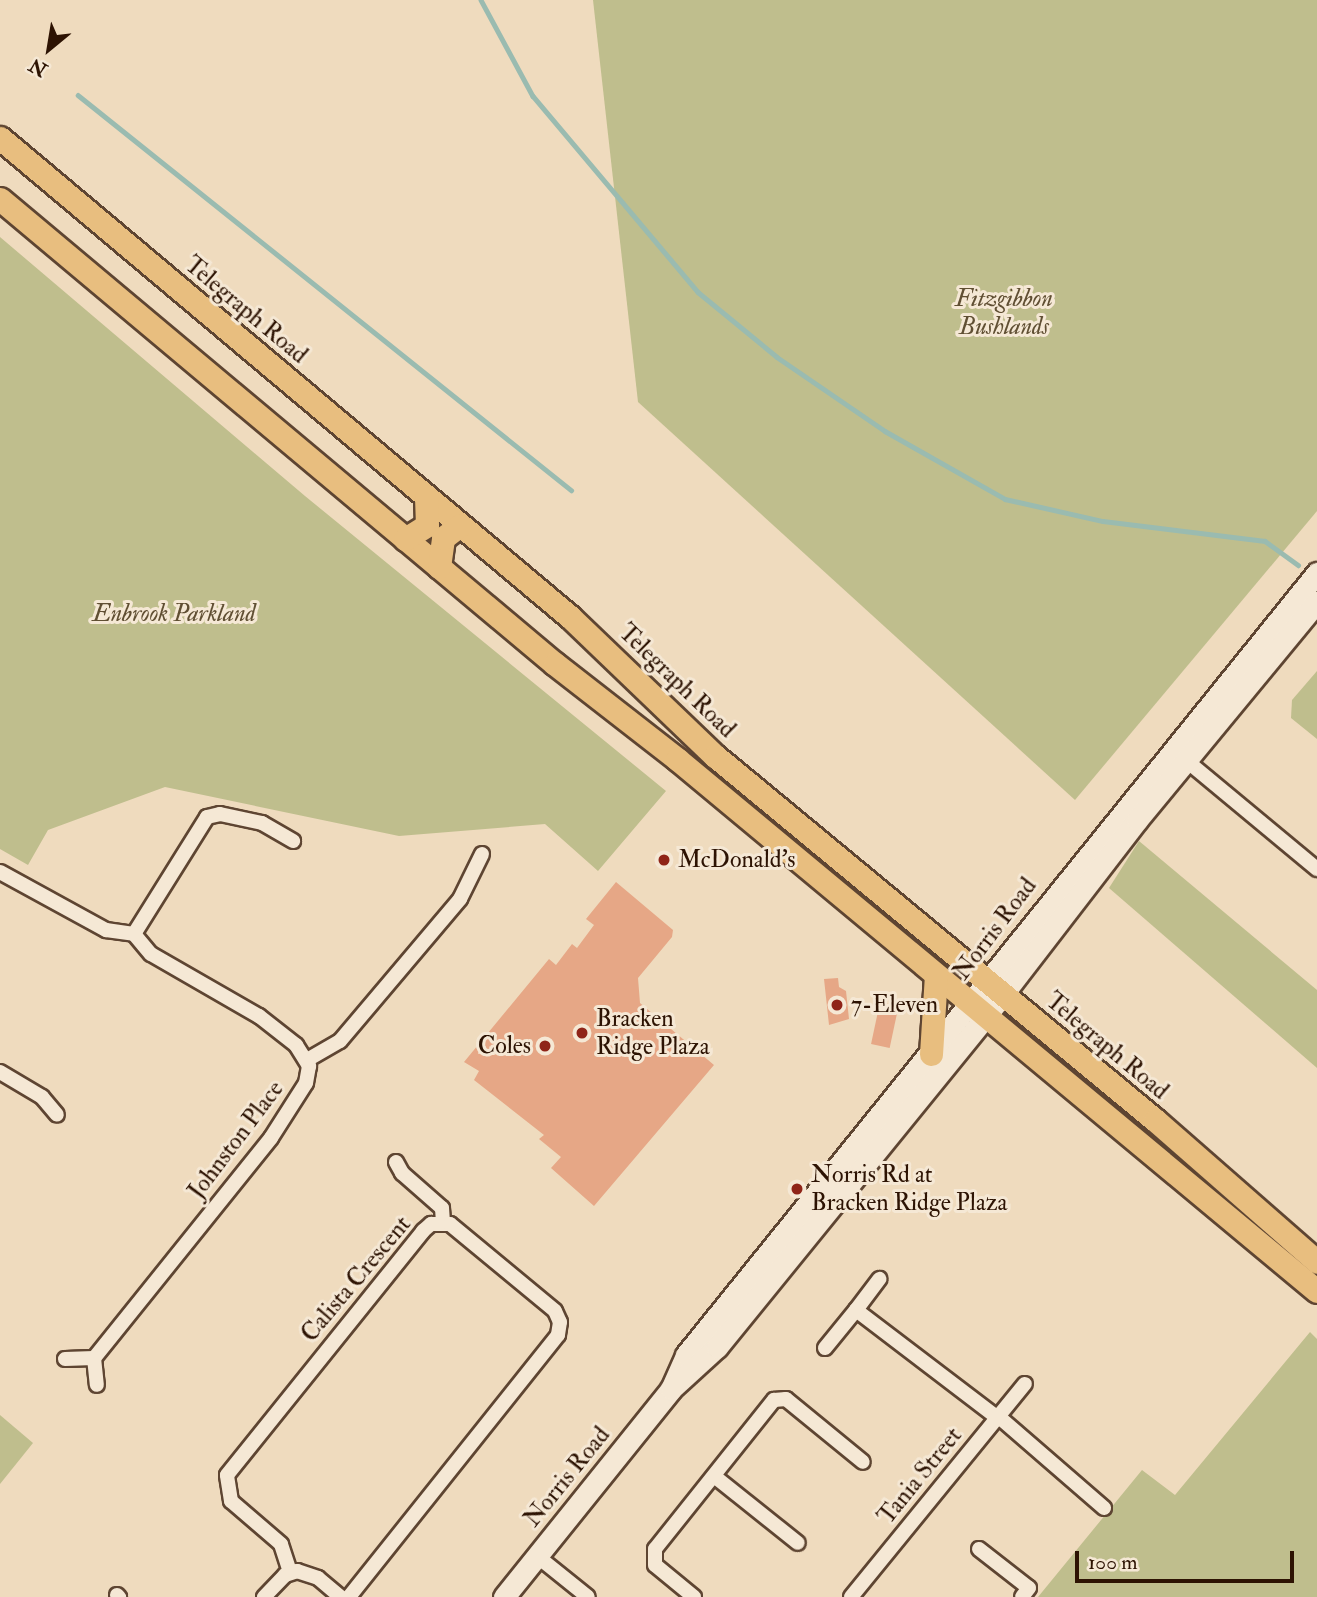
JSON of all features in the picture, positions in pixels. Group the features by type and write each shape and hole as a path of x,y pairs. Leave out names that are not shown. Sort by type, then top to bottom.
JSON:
{"main road":[{"name":"Telegraph Road","path":"0,138 595,639 715,756 995,987 1317,1262"},
{"path":"0,199 405,539 1317,1291"},
{"path":"405,539 427,525 426,497"},
{"path":"439,567 443,538 460,525"},
{"name":"Norris Road","path":"504,1597 671,1389 718,1347 1317,573"},
{"name":"Norris Road","path":"1179,754 1317,602"},
{"path":"931,1054 936,975"},
{"name":"Norris Road","path":"671,1389 686,1355 931,1054 978,1010"}],"street":[{"path":"1179,754 1317,869"},
{"path":"134,934 194,831 207,817 220,814 262,822 293,841"},
{"path":"0,872 106,930 134,934 150,954 259,1016 307,1059 330,1050 348,1031 460,899 482,854"},
{"name":"Johnston Place","path":"94,1358 282,1124 306,1083 307,1059"},
{"path":"0,1072 42,1097 57,1115"},
{"path":"396,1162 401,1173 442,1208 443,1223"},
{"name":"Calista Crescent","path":"290,1572 281,1545 231,1501 228,1475 418,1236 431,1224 443,1223 459,1229 548,1304 558,1316 560,1328 550,1349 349,1597"},
{"path":"825,1348 879,1279"},
{"path":"856,1310 998,1417 1104,1508"},
{"path":"65,1359 94,1358 97,1385"},
{"name":"Tania Street","path":"850,1597 1025,1384"},
{"path":"694,1597 655,1565 652,1556 713,1476 780,1397 863,1462"},
{"path":"713,1476 797,1543"},
{"path":"979,1549 1030,1588 1022,1597"},
{"path":"537,1556 588,1597"},
{"path":"264,1597 290,1572 311,1574 341,1597"}],"green space":[{"name":"Fitzgibbon Bushlands","path":"593,0 1317,0 1317,511 1075,800 638,402"},
{"name":"Enbrook Parkland","path":"0,237 305,496 666,791 598,871 545,824 399,836 165,787 48,830 28,865 0,849"},
{"path":"1317,671 1317,739 1291,718 1292,700"},
{"path":"1139,841 1317,990 1317,1068 1109,888"},
{"path":"1310,1332 1317,1339 1317,1597 1038,1597 1142,1470 1175,1495"},
{"path":"0,1415 33,1443 0,1484"}],"building":[{"name":"Bracken Ridge Plaza","path":"616,882 673,930 672,937 638,978 640,1003 714,1065 594,1206 551,1168 561,1157 539,1139 544,1135 474,1080 479,1071 464,1062 549,959 556,965 572,944 577,948 594,925 586,919"},
{"name":"7-Eleven","path":"838,978 839,987 846,991 849,1019 829,1025 824,979"},
{"path":"880,1002 899,1006 890,1048 871,1044"}],"waterway":[{"path":"481,0 533,96 698,292 777,357 885,431 1005,499 1103,521 1265,541 1298,565"},
{"path":"78,95 571,490"}],"place":[{"name":"McDonald's","path":"664,860"},
{"name":"7-Eleven","path":"837,1005"},
{"name":"Bracken Ridge Plaza","path":"582,1033"},
{"name":"Coles","path":"545,1046"},
{"name":"Norris Rd at Bracken Ridge Plaza","path":"797,1189"}]}
